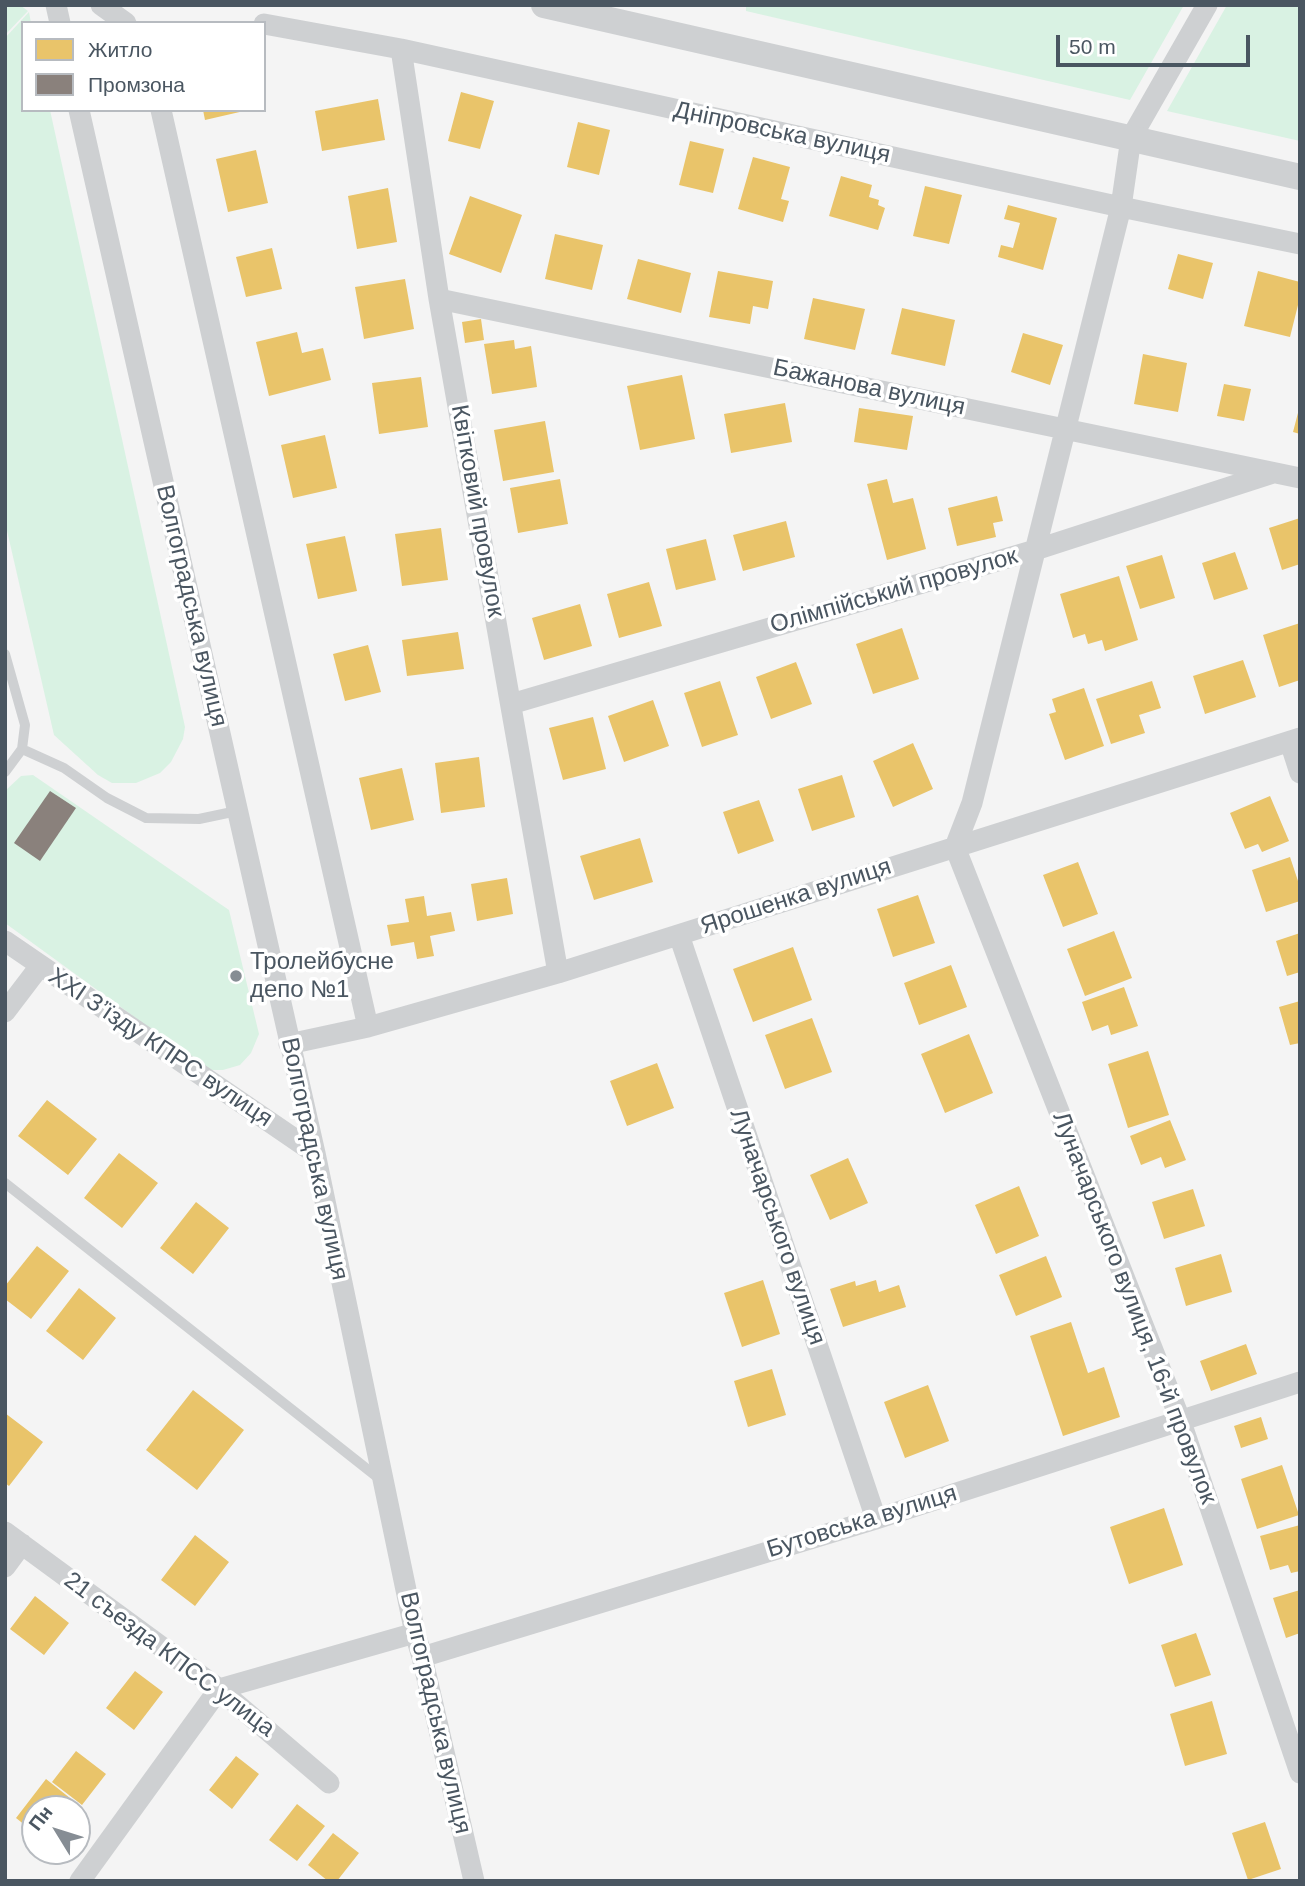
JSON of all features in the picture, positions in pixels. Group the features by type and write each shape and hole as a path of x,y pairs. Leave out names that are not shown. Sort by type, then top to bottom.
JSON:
{"street":[{"path":"101,5 123,21"},
{"path":"955,847 972,803 1121,207 1131,138 1207,5"},
{"path":"550,6 1300,177"},
{"name":"Дніпровська вулиця","path":"266,24 401,49 1300,244"},
{"name":"Квітковий провулок","path":"401,49 439,299 558,973"},
{"name":"Волгоградська вулиця","path":"79,112 315,1153 415,1633 474,1881"},
{"path":"161,112 368,1027"},
{"name":"Бажанова вулиця","path":"439,299 1300,478"},
{"name":"Олімпійський провулок","path":"511,704 1035,550 1275,472"},
{"path":"1295,740 1300,773"},
{"name":"Ярошенка вулиця","path":"289,1044 368,1027 558,973 1295,740"},
{"name":"Луначарського вулиця, 16-й провулок","path":"955,847 1180,1419 1300,1773"},
{"name":"Луначарського вулиця","path":"679,934 876,1519"},
{"name":"XXI З’їзду КПРС вулиця","path":"5,941 315,1153"},
{"path":"5,1012 40,966"},
{"name":"Бутовська вулиця","path":"422,1657 876,1519 1300,1382"},
{"path":"5,1567 14,1538"},
{"name":"21 съезда КПСС улица","path":"14,1538 219,1689 329,1783"},
{"path":"80,1881 219,1689 415,1633"}],"lane":[{"path":"5,654 25,724 22,749 5,772"},
{"path":"22,749 64,768 107,798 146,818 198,819 237,811"},
{"path":"5,1183 383,1481"}],"green space":[{"path":"5,5 20,5 28,11 5,35"},
{"path":"746,5 1184,5 1130,100 746,11"},
{"path":"1227,5 1300,5 1300,141 1167,111"},
{"path":"29,12 31,21 21,21 21,112 50,112 185,727 183,739 171,762 160,773 136,783 112,783 98,775 54,735 5,522 5,38"},
{"path":"33,775 229,910 259,1034 251,1053 240,1065 211,1070 199,1064 5,923 5,791 21,776"}],"building: Житло":[{"path":"461,92 494,101 480,149 448,141"},
{"path":"378,99 385,140 322,151 315,111"},
{"path":"203,112 240,112 205,120"},
{"path":"578,122 610,130 599,175 567,167"},
{"path":"690,141 724,149 713,193 679,185"},
{"path":"256,150 268,203 228,212 216,159"},
{"path":"753,157 790,167 781,199 789,201 783,222 738,209"},
{"path":"841,176 872,185 869,197 879,200 878,205 885,208 878,230 829,216"},
{"path":"925,186 962,195 949,244 913,236"},
{"path":"388,188 397,242 357,249 348,196"},
{"path":"470,196 522,215 501,273 449,254"},
{"path":"1008,205 1057,218 1043,270 998,257 1001,245 1013,248 1020,223 1004,219"},
{"path":"555,234 603,245 592,290 545,279"},
{"path":"272,248 282,289 246,297 236,257"},
{"path":"1178,254 1213,263 1203,299 1168,289"},
{"path":"638,259 691,273 681,313 627,299"},
{"path":"718,271 773,281 768,309 753,306 750,324 709,317"},
{"path":"1258,271 1300,282 1300,297 1290,337 1244,326"},
{"path":"405,279 414,329 364,339 355,287"},
{"path":"813,298 865,309 855,350 804,339"},
{"path":"902,308 955,320 945,366 891,354"},
{"path":"481,319 484,340 465,343 462,322"},
{"path":"297,332 302,353 323,348 331,380 269,396 256,342"},
{"path":"1023,333 1063,345 1050,385 1011,372"},
{"path":"514,340 515,349 531,346 537,387 492,394 484,344"},
{"path":"1143,354 1187,363 1178,412 1134,404"},
{"path":"682,375 695,439 640,450 627,386"},
{"path":"421,377 428,427 379,434 372,383"},
{"path":"1224,384 1251,389 1244,421 1217,416"},
{"path":"785,403 792,442 731,453 724,414"},
{"path":"859,408 913,416 907,450 854,442"},
{"path":"1300,409 1300,434 1293,432"},
{"path":"545,421 554,472 503,481 494,430"},
{"path":"325,435 337,488 293,498 281,445"},
{"path":"560,479 568,524 518,533 510,488"},
{"path":"887,479 893,503 913,498 926,549 887,560 867,484"},
{"path":"997,496 1003,521 993,523 996,537 957,546 948,508"},
{"path":"1300,518 1300,564 1282,570 1269,528"},
{"path":"786,521 795,557 743,571 733,535"},
{"path":"441,528 448,580 402,586 395,534"},
{"path":"345,536 357,591 318,599 306,544"},
{"path":"706,539 716,580 676,590 666,549"},
{"path":"1235,552 1248,589 1214,600 1202,563"},
{"path":"1162,555 1175,598 1140,609 1126,566"},
{"path":"1119,576 1138,640 1105,651 1102,640 1088,644 1085,634 1073,638 1060,594"},
{"path":"649,582 662,626 619,638 607,594"},
{"path":"580,604 592,646 544,660 532,618"},
{"path":"1300,623 1300,680 1279,687 1263,635"},
{"path":"902,628 919,679 873,694 856,644"},
{"path":"458,632 464,669 407,676 402,640"},
{"path":"368,645 381,692 345,701 333,654"},
{"path":"1243,660 1256,697 1205,714 1193,676"},
{"path":"796,662 812,704 771,719 756,677"},
{"path":"720,681 738,735 702,747 684,693"},
{"path":"1152,681 1161,708 1139,715 1145,733 1111,744 1096,699"},
{"path":"1084,688 1104,746 1065,760 1049,714 1056,712 1052,699"},
{"path":"653,700 669,746 624,762 608,716"},
{"path":"593,717 606,769 563,780 549,728"},
{"path":"913,743 933,789 893,807 873,761"},
{"path":"479,757 485,807 441,813 435,763"},
{"path":"402,768 414,820 371,830 359,778"},
{"path":"842,775 855,817 812,831 798,789"},
{"path":"1270,796 1289,841 1262,852 1258,844 1245,849 1230,813"},
{"path":"759,800 774,841 738,854 723,812"},
{"path":"640,838 653,882 594,900 580,856"},
{"path":"1290,857 1300,887 1300,901 1266,912 1252,870"},
{"path":"1078,862 1098,914 1063,927 1043,875"},
{"path":"507,878 513,914 477,921 471,884"},
{"path":"918,895 935,943 893,957 877,909"},
{"path":"424,896 427,916 451,912 455,931 430,936 434,956 417,959 414,942 391,946 387,925 409,922 405,899"},
{"path":"1114,931 1132,978 1085,996 1067,949"},
{"path":"1300,933 1300,972 1287,976 1276,941"},
{"path":"793,947 812,1000 753,1022 733,969"},
{"path":"951,965 967,1007 919,1025 904,983"},
{"path":"1124,987 1138,1026 1111,1035 1108,1025 1092,1031 1082,1002"},
{"path":"1300,1001 1300,1043 1290,1045 1279,1007"},
{"path":"812,1018 832,1072 785,1089 765,1035"},
{"path":"969,1034 993,1093 945,1113 921,1054"},
{"path":"1148,1051 1169,1115 1128,1128 1108,1064"},
{"path":"657,1063 674,1108 627,1126 610,1081"},
{"path":"47,1100 97,1139 68,1175 18,1136"},
{"path":"1170,1120 1186,1160 1165,1168 1161,1157 1141,1165 1130,1136"},
{"path":"119,1153 158,1183 122,1228 84,1198"},
{"path":"848,1158 868,1203 830,1220 810,1175"},
{"path":"1019,1186 1039,1236 996,1254 975,1205"},
{"path":"1193,1189 1205,1226 1164,1239 1152,1202"},
{"path":"196,1202 229,1228 193,1274 160,1248"},
{"path":"37,1246 69,1271 31,1319 5,1299 5,1286"},
{"path":"1221,1254 1232,1292 1186,1306 1175,1268"},
{"path":"1046,1256 1062,1297 1016,1316 999,1275"},
{"path":"763,1280 780,1334 742,1347 724,1293"},
{"path":"876,1280 879,1292 899,1285 906,1307 843,1327 830,1289 855,1281 856,1286"},
{"path":"79,1288 116,1318 83,1360 46,1331"},
{"path":"1071,1322 1088,1373 1104,1367 1120,1417 1063,1436 1030,1336"},
{"path":"1246,1344 1257,1374 1211,1391 1200,1361"},
{"path":"772,1369 786,1415 748,1427 734,1381"},
{"path":"928,1385 949,1441 905,1458 884,1402"},
{"path":"193,1390 244,1430 197,1490 146,1450"},
{"path":"5,1413 43,1442 9,1486 5,1483"},
{"path":"1261,1417 1268,1439 1241,1448 1234,1426"},
{"path":"1282,1465 1299,1515 1257,1529 1241,1479"},
{"path":"1164,1508 1183,1565 1129,1584 1110,1527"},
{"path":"1300,1525 1300,1571 1291,1573 1288,1565 1270,1570 1260,1536"},
{"path":"195,1535 229,1562 195,1606 161,1580"},
{"path":"1300,1590 1300,1633 1286,1638 1273,1598"},
{"path":"35,1596 69,1623 44,1655 10,1629"},
{"path":"1196,1633 1211,1675 1175,1687 1161,1645"},
{"path":"135,1671 163,1692 134,1730 106,1708"},
{"path":"1212,1701 1227,1754 1185,1766 1170,1714"},
{"path":"76,1751 106,1774 90,1795 69,1795 52,1782"},
{"path":"236,1756 259,1774 232,1809 209,1790"},
{"path":"46,1779 66,1795 34,1795"},
{"path":"297,1804 325,1826 297,1861 269,1840"},
{"path":"1265,1822 1281,1869 1248,1880 1232,1833"},
{"path":"333,1833 359,1853 337,1881 328,1881 308,1865"}],"building: Промзона":[{"path":"50,791 76,808 40,861 14,843"}],"place":[{"name":"Тролейбусне депо №1","path":"236,976"}]}
